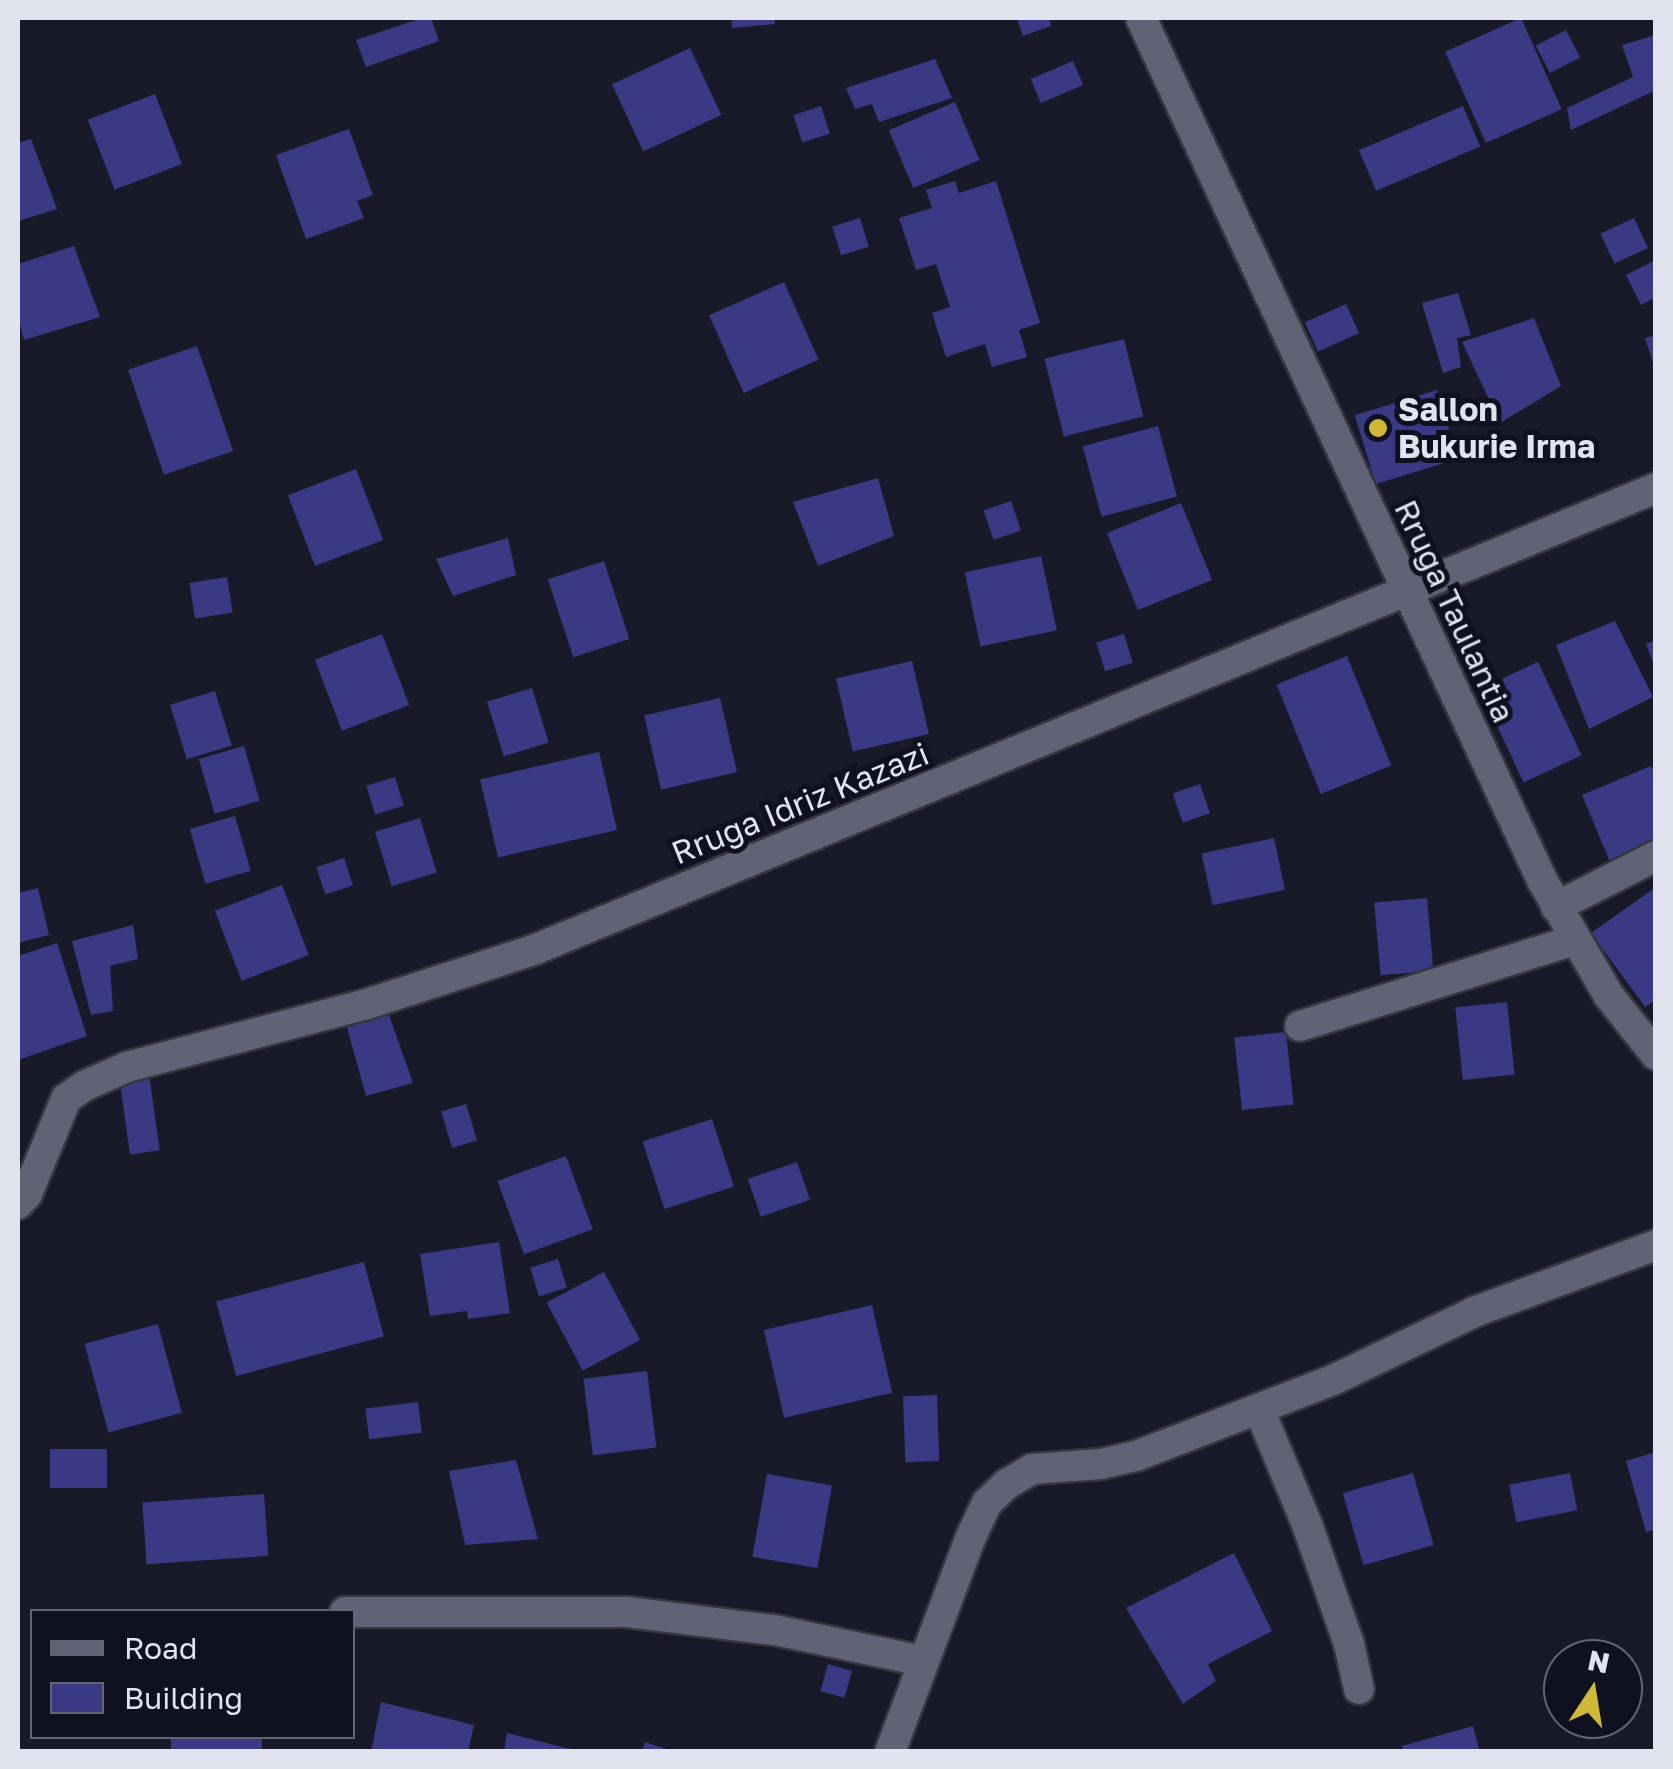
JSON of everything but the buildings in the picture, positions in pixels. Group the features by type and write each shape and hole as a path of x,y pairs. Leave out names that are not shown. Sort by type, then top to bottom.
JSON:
{"street":[{"name":"Rruga Taulantia","path":"1146,20 1556,906 1609,996 1656,1055"},
{"name":"Rruga Idriz Kazazi","path":"18,1204 27,1194 66,1100 84,1086 128,1068 364,1005 536,949 1656,488"},
{"path":"1556,906 1656,856"},
{"path":"1300,1026 1574,940"},
{"path":"890,1752 922,1660 987,1503 1007,1484 1032,1469 1101,1464 1136,1456 1333,1380 1474,1312 1656,1245"},
{"path":"1259,1409 1314,1544 1349,1644 1358,1689"},
{"path":"355,1612 627,1612 774,1630 922,1660"}],"place":[{"name":"Sallon Bukurie Irma","path":"1378,428"}]}
